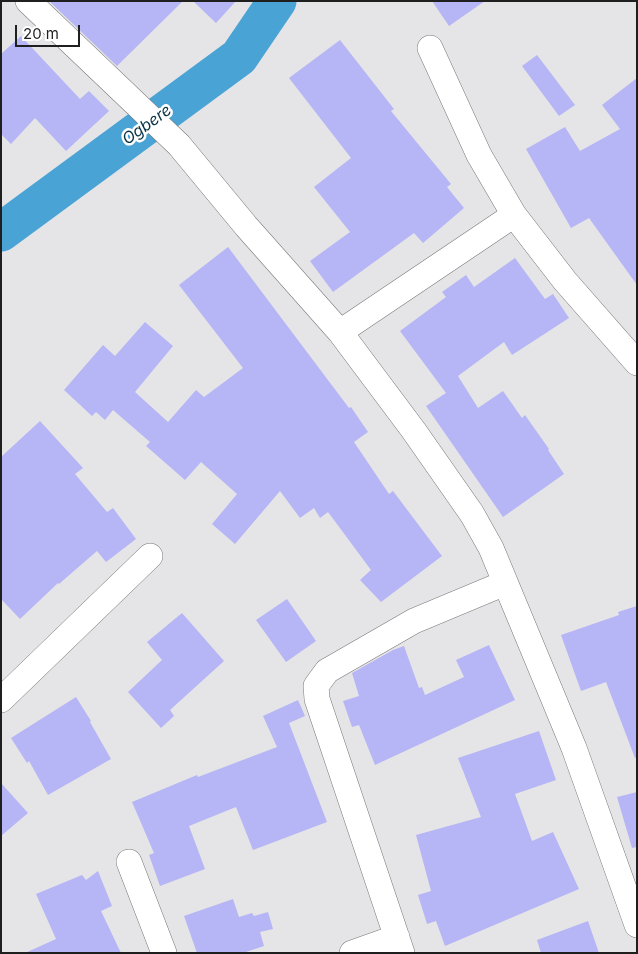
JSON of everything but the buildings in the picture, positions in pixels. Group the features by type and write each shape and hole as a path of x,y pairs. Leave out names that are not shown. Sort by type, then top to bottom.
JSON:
{"street":[{"path":"28,1 180,145 246,226 340,332 414,431 472,514 491,548 574,748 637,926"},
{"path":"430,48 479,155 514,215 565,281 632,348"},
{"path":"340,332 514,215"},
{"path":"1,700 150,556"},
{"path":"352,953 400,945 317,698 316,686 327,670 414,621 505,582"},
{"path":"129,862 164,953"}],"waterway":[{"name":"Ogbere","path":"1,232 239,57 277,1"}]}
